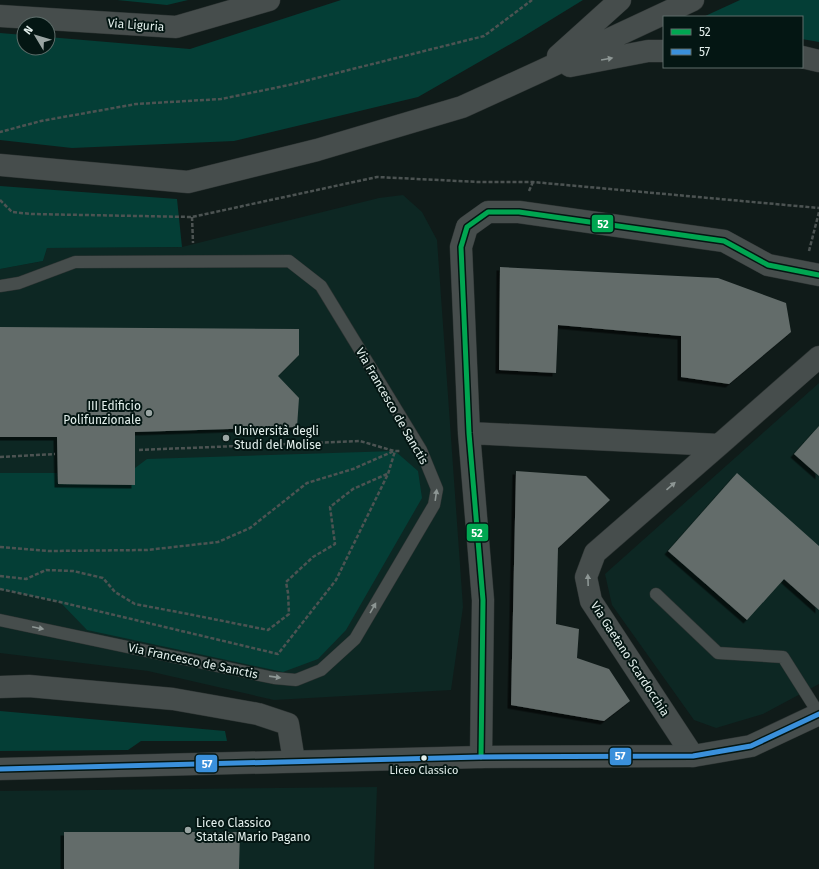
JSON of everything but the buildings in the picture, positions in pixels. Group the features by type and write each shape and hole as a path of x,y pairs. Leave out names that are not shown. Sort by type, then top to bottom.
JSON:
{"street":[{"name":"Via Liguria","path":"0,16 176,27 269,0"},
{"path":"541,71 620,0"},
{"path":"0,165 188,182 317,150 462,106 693,0"},
{"path":"541,71 648,51 663,51"},
{"path":"803,58 819,61"},
{"path":"480,757 484,600 469,432 461,247 467,227 488,212 519,212 724,241 768,265 811,274"},
{"name":"Via Gaetano Scardocchia","path":"693,756 591,601 586,578 595,553 819,357"},
{"path":"469,432 719,445"},
{"path":"0,687 29,686 173,699 258,714 288,724 294,761"},
{"path":"0,769 480,757 693,756 751,746 819,714"}],"lane":[{"name":"Via Francesco de Sanctis","path":"0,286 19,283 75,262 289,261 321,286 421,450 437,489 434,505 355,639 321,670 296,680 274,678 0,620"},
{"path":"656,594 718,653 783,657 819,714"}],"path":[{"path":"0,131 41,121 136,104 221,99 296,83 484,36 532,0"},
{"path":"0,200 12,212 31,214 192,217 376,177 480,182 533,182 819,208"},
{"path":"811,274 819,212"},
{"path":"192,217 193,261"},
{"path":"139,450 360,441 395,451 421,450"},
{"path":"0,589 278,654 336,580 388,474 395,451"},
{"path":"0,547 49,551 146,550 218,542 250,528 307,483 353,469 395,451"},
{"path":"0,456 55,454"},
{"path":"0,576 26,579 46,570 73,571 103,578 115,592 135,604 268,630 289,614 286,582 313,557 334,544 330,506 353,489 388,474"}],"shaded area":[{"name":"Università degli Studi del Molise","path":"403,195 422,212 437,240 463,607 451,690 274,700 148,671 0,653 0,269 43,261 47,248 182,247 379,198"},
{"path":"819,383 819,684 763,714 716,728 694,720 612,605 605,574"},
{"name":"Liceo Classico Statale Mario Pagano","path":"377,787 374,869 0,869 0,791"}],"green space":[{"path":"117,0 188,0 167,5"},
{"path":"341,0 583,0 521,38 418,97 234,141 72,148 0,140 0,33 16,34 16,56 56,56 56,38 190,49"},
{"path":"740,0 819,0 819,42 803,39 803,16 705,16"},
{"path":"0,186 177,199 182,247 47,248 43,261 0,269"},
{"path":"395,451 418,471 422,498 346,630 318,659 283,672 87,630 60,602 0,589 0,473 57,473 58,484 135,485 135,468 147,459"},
{"path":"0,711 225,731 227,741 141,741 128,750 0,751"}],"transit line":[{"name":"52","path":"481,757 483,600 469,433 461,247 467,227 488,212 519,212 724,241 768,265 819,275"},
{"name":"57","path":"0,769 481,757 693,756 751,746 819,714"}],"place":[{"name":"III Edificio Polifunzionale","path":"149,413"},
{"name":"Università degli Studi del Molise","path":"226,438"},
{"name":"Liceo Classico","path":"424,758"},
{"name":"Liceo Classico Statale Mario Pagano","path":"188,830"}]}
